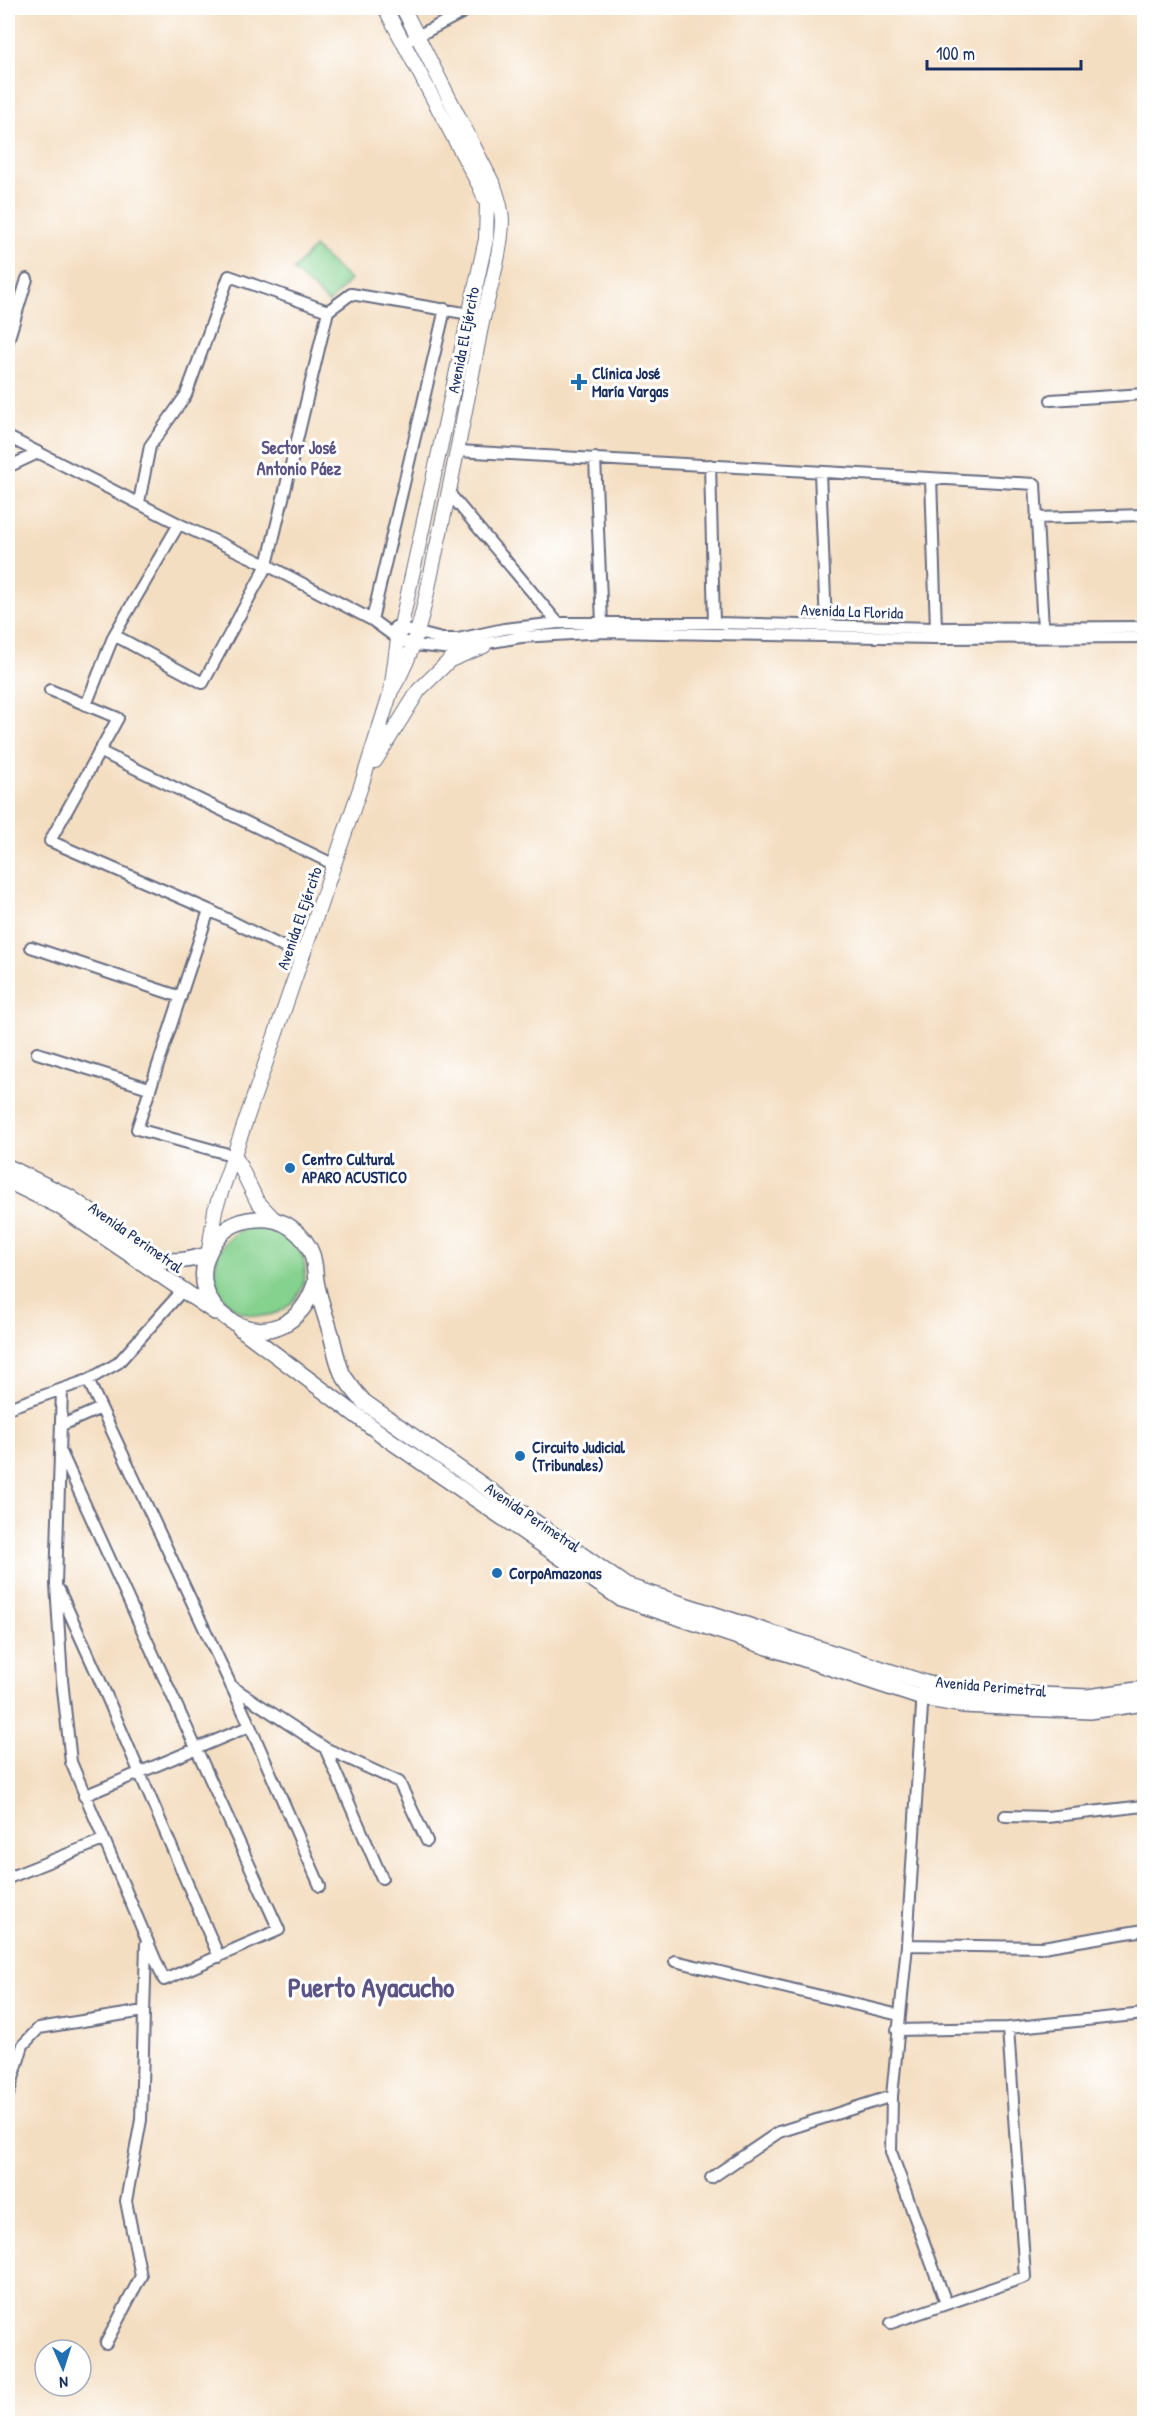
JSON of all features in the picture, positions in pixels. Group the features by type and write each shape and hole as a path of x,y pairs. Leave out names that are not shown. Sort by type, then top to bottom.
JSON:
{"main road":[{"name":"Avenida Perimetral","path":"8,1167 69,1197 157,1259 185,1262 208,1253"},
{"name":"Avenida Perimetral","path":"8,1181 59,1206 232,1323 388,1439 620,1598 923,1691 1088,1697 1144,1689"},
{"path":"255,1218 275,1220 293,1229 306,1243 314,1261 315,1281 310,1298 300,1313 285,1324 268,1329 249,1329 232,1323 217,1310 207,1293 203,1274 208,1253 220,1234 236,1223 255,1218"},
{"name":"Avenida Perimetral","path":"315,1281 342,1372 364,1402 626,1586 963,1705 1090,1711 1144,1703"}],"street":[{"name":"Avenida El Ejército","path":"208,1253 215,1210 335,865 391,691 399,634 486,239 487,204 480,187 386,8"},
{"name":"Avenida El Ejército","path":"391,691 406,666 416,640 458,451 502,221 500,202 494,186 403,8"},
{"path":"404,44 471,8"},
{"path":"139,502 150,446 186,395 229,276 328,311"},
{"path":"8,341 27,279"},
{"path":"114,635 203,683 267,565 328,311 351,294 470,314"},
{"path":"372,620 445,309"},
{"path":"1051,400 1144,394"},
{"path":"8,437 179,524 267,565 399,634 453,649 484,646 520,638 605,632 935,638 1144,637"},
{"path":"458,451 1035,484 1043,628"},
{"path":"8,467 38,453"},
{"path":"596,458 602,622"},
{"path":"710,465 714,623"},
{"path":"820,472 826,625"},
{"path":"931,478 936,628"},
{"path":"449,493 558,623"},
{"path":"1036,518 1144,515"},
{"path":"86,705 114,635 179,524"},
{"name":"Avenida La Florida","path":"416,640 458,639 504,629 558,623 602,622 936,628 1144,627"},
{"path":"362,783 419,690 450,660 484,646"},
{"path":"50,690 118,718 50,841 209,910 303,957"},
{"path":"99,751 335,865"},
{"path":"209,910 137,1129 235,1156 257,1201 275,1220"},
{"path":"31,947 181,997"},
{"path":"37,1053 149,1088"},
{"path":"8,1408 88,1380 118,1363 182,1291"},
{"path":"88,1380 250,1726 320,1886"},
{"path":"62,1389 62,1454 56,1584 70,1762 164,1980 279,1930 62,1454"},
{"path":"62,1425 101,1408"},
{"path":"56,1584 219,1957"},
{"path":"231,1686 325,1748 399,1782 427,1841"},
{"path":"923,1691 907,1945 892,2096 891,2152 946,2304"},
{"path":"84,1796 250,1726"},
{"path":"325,1748 382,1878"},
{"path":"1005,1816 1047,1817 1144,1806"},
{"path":"8,1878 103,1840"},
{"path":"907,1945 1042,1947 1144,1930"},
{"path":"106,2343 141,2277 126,2201 141,2120 146,1942"},
{"path":"675,1960 899,2015"},
{"path":"8,2095 23,2045 39,2028 144,2012"},
{"path":"897,2030 1008,2028 1144,2014"},
{"path":"891,2323 1025,2277 1008,2028"},
{"path":"711,2178 779,2132 892,2096"}],"green space":[{"path":"314,247 350,280 329,303 293,270"},
{"path":"260,1226 277,1229 292,1239 302,1254 305,1271 302,1288 292,1303 277,1313 260,1316 243,1313 228,1303 218,1288 215,1271 218,1254 228,1239 243,1229"}],"place":[{"name":"Clínica José María Vargas","path":"579,382"},
{"name":"Centro Cultural APARO ACUSTICO","path":"290,1168"},
{"name":"Circuito Judicial (Tribunales)","path":"520,1456"},
{"name":"CorpoAmazonas","path":"497,1573"}],"district":[{"name":"Sector José Antonio Páez","path":"299,458"},
{"name":"Puerto Ayacucho","path":"371,1987"}]}
